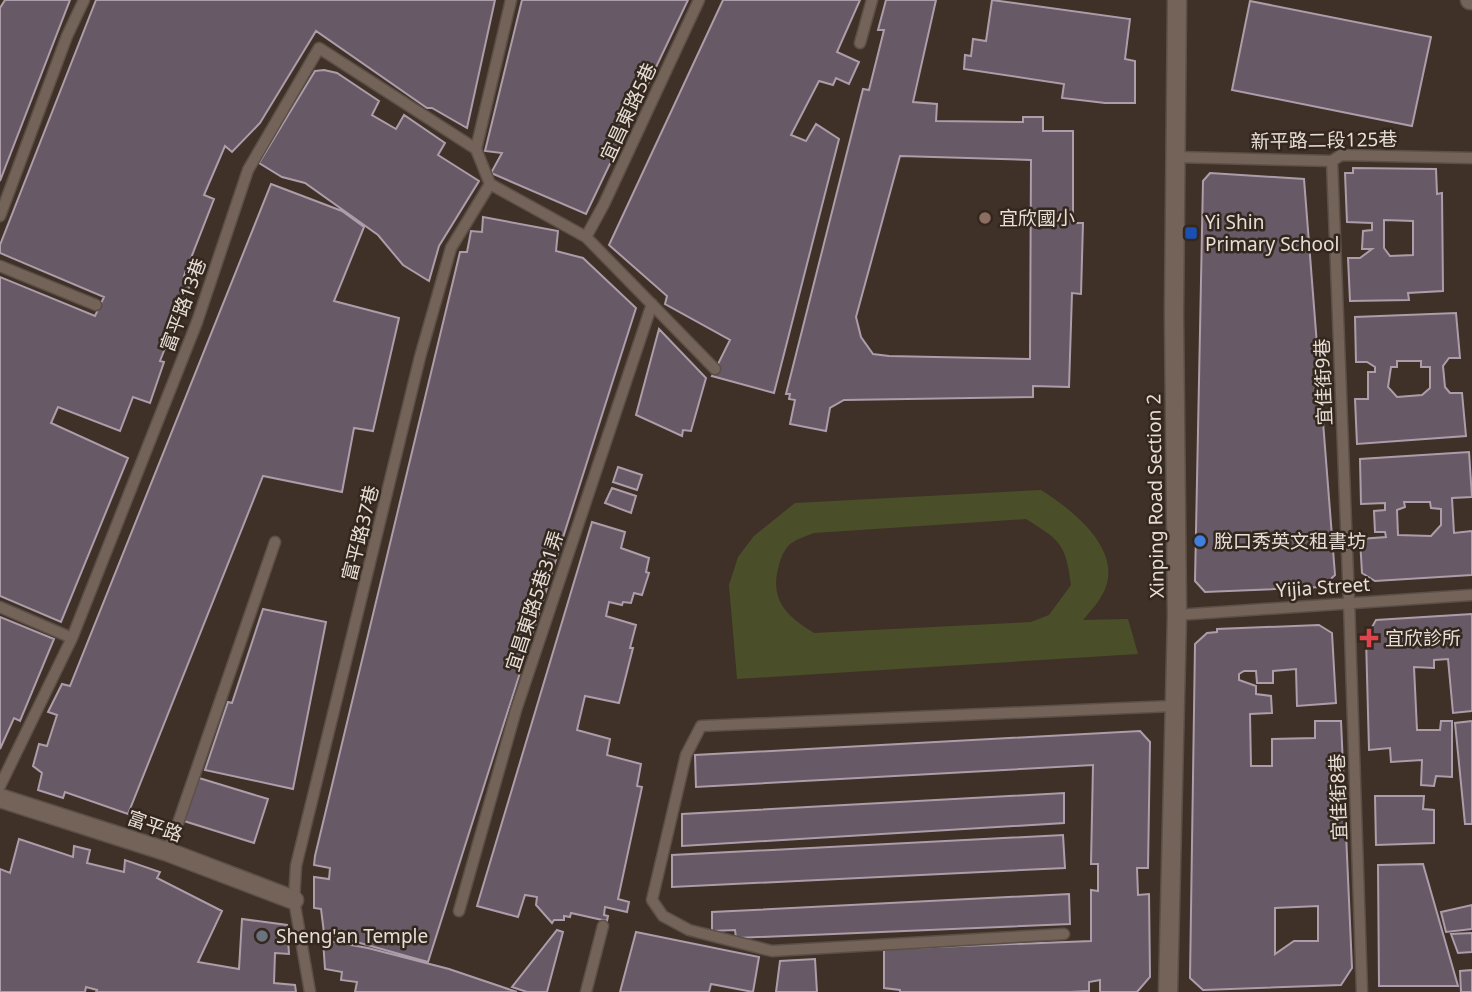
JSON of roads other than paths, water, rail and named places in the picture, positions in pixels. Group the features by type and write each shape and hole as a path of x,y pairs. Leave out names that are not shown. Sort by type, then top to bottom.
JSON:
{"street":[{"name":"Xinping Road Section 2","path":"1168,992 1177,615 1174,314 1177,0"},
{"name":"富平路","path":"0,798 168,852 294,901"}],"lane":[{"path":"0,216 83,0"},
{"path":"511,0 476,149 490,184 586,237 715,369"},
{"name":"宜昌東路5巷","path":"586,237 699,0"},
{"path":"860,43 872,0"},
{"name":"富平路13巷","path":"0,786 72,638 197,322 248,170 319,48 476,149"},
{"name":"新平路二段125巷","path":"1175,157 1332,161 1341,155 1472,158"},
{"name":"宜佳街9巷","path":"1332,161 1349,602"},
{"name":"富平路37巷","path":"310,992 294,901 296,866 421,357 451,248 490,184"},
{"path":"0,266 96,305"},
{"name":"宜昌東路5巷31弄","path":"459,911 516,710 652,304"},
{"path":"168,852 275,542"},
{"name":"Yijia Street","path":"1177,615 1472,595"},
{"name":"宜佳街8巷","path":"1349,602 1362,992"},
{"path":"0,607 72,638"},
{"path":"1064,934 772,951 688,930 663,916 652,900 686,755 701,726 1173,706"},
{"path":"586,992 603,926"}],"place":[{"name":"宜欣國小","path":"985,218"},
{"name":"Yi Shin Primary School","path":"1191,233"},
{"name":"脫口秀英文租書坊","path":"1200,541"},
{"name":"宜欣診所","path":"1369,638"},
{"name":"Sheng'an Temple","path":"262,936"}]}
